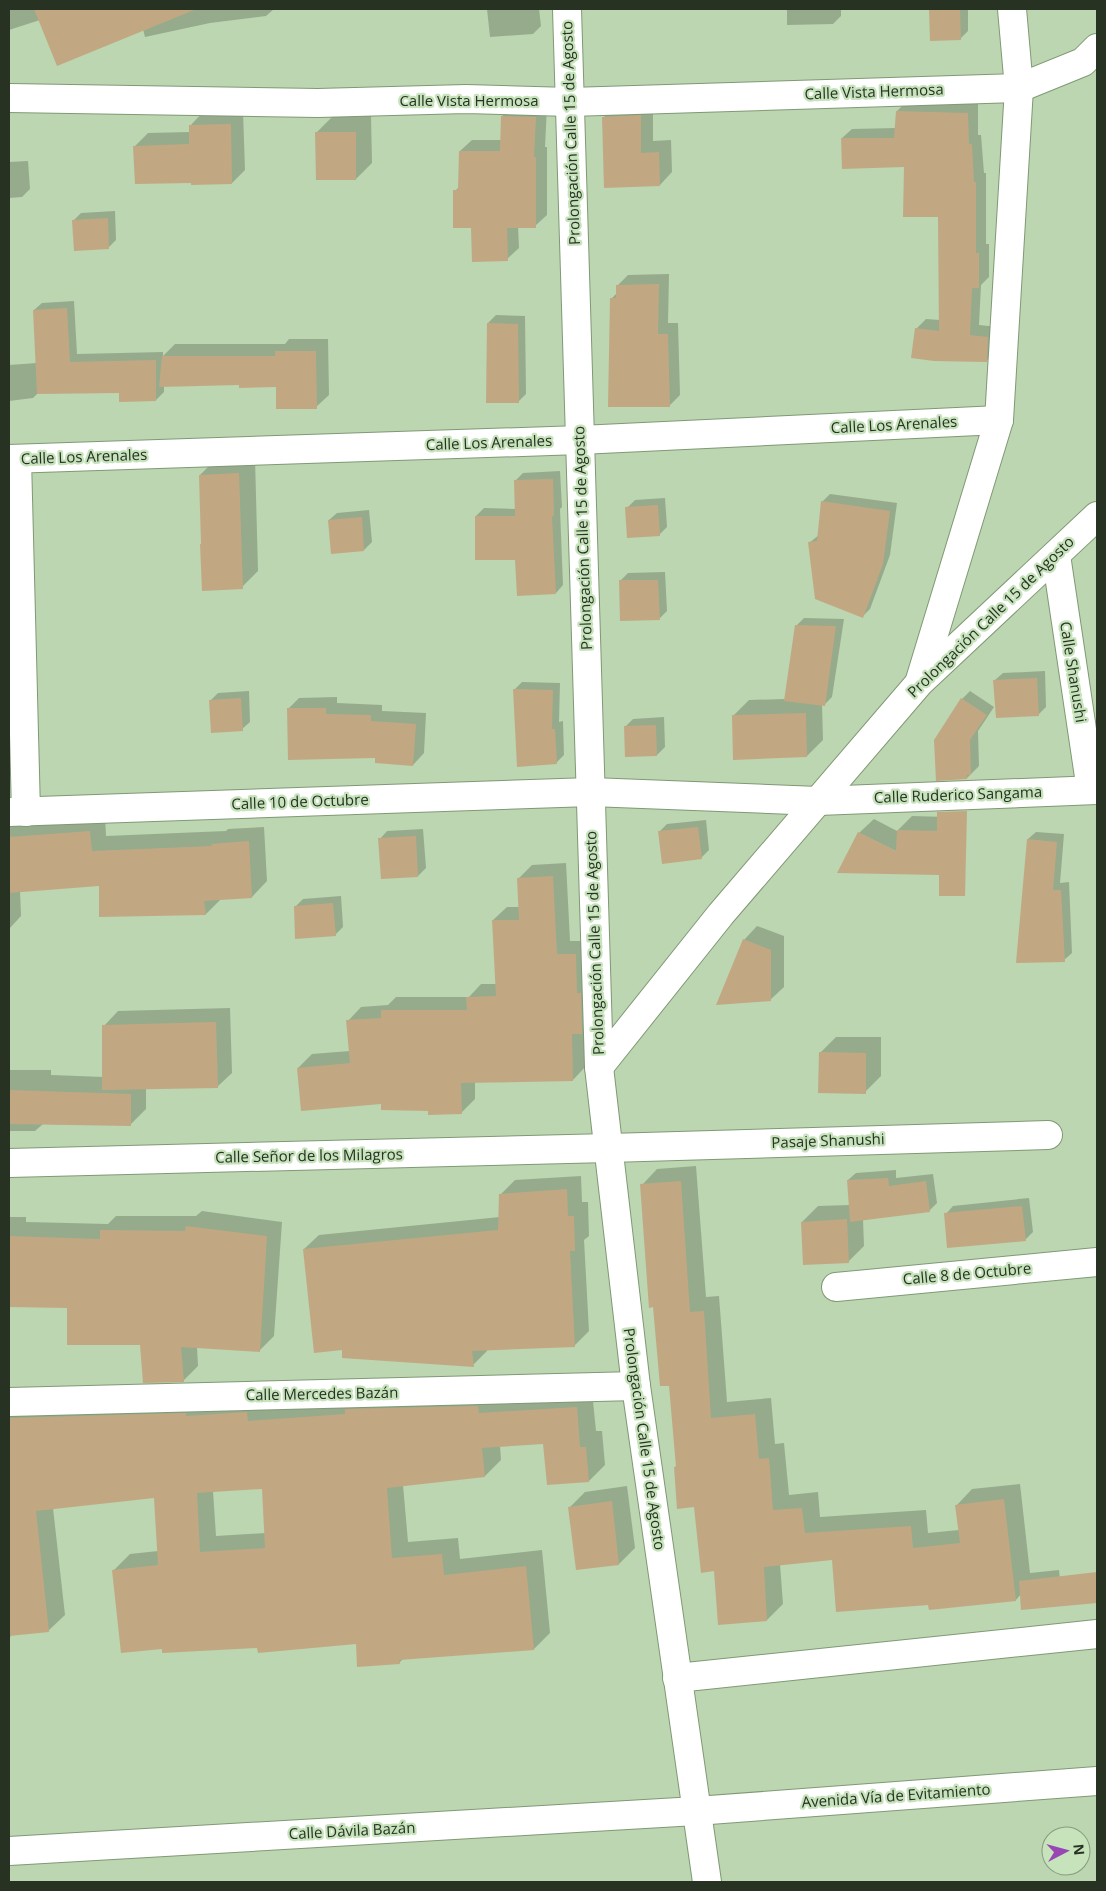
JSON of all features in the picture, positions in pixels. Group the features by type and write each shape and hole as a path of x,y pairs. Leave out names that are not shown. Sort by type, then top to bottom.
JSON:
{"street":[{"name":"Prolongación Calle 15 de Agosto","path":"567,9 598,1067 636,1386 707,1882"},
{"path":"920,682 999,420 1019,88 1012,9"},
{"path":"1019,88 1083,62 1097,48"},
{"name":"Calle Vista Hermosa","path":"9,98 318,103 466,99 570,102 1019,88"},
{"name":"Calle Los Arenales","path":"13,459 580,440 999,420"},
{"path":"13,459 17,812"},
{"name":"Prolongación Calle 15 de Agosto","path":"598,1067 721,914 920,682 1097,516"},
{"name":"Calle Shanushi","path":"1056,555 1094,790"},
{"name":"Calle Ruderico Sangama","path":"591,792 818,801 1094,790"},
{"name":"Calle 10 de Octubre","path":"17,812 591,792"},
{"name":"Pasaje Shanushi","path":"609,1148 1048,1135"},
{"name":"Calle Señor de los Milagros","path":"9,1163 609,1148"},
{"name":"Calle 8 de Octubre","path":"836,1287 1097,1262"},
{"name":"Calle Mercedes Bazán","path":"9,1402 636,1386"},
{"path":"677,1678 1097,1634"},
{"name":"Avenida Vía de Evitamiento","path":"696,1811 1097,1781"},
{"name":"Calle Dávila Bazán","path":"9,1850 696,1811"}],"building":[{"path":"34,9 193,9 194,10 57,66"},
{"path":"929,9 960,9 961,40 930,41"},
{"path":"896,111 968,113 969,144 972,144 974,182 976,182 976,253 979,253 979,288 972,288 970,335 988,337 987,362 934,361 911,358 915,328 939,331 938,217 903,217 904,167 842,169 841,138 894,138"},
{"path":"641,115 641,153 659,152 660,186 604,188 602,117"},
{"path":"501,116 536,117 534,157 536,157 536,228 507,228 508,261 472,262 471,228 453,228 453,190 458,190 459,151 500,151"},
{"path":"231,124 232,184 135,184 133,146 189,144 189,125"},
{"path":"315,132 356,132 356,180 316,180"},
{"path":"108,218 109,249 74,251 72,220"},
{"path":"659,284 658,334 668,334 670,407 608,407 610,298 616,298 616,285"},
{"path":"67,308 70,362 156,360 156,401 119,402 119,393 37,394 33,310"},
{"path":"487,323 518,324 519,403 486,403"},
{"path":"275,351 316,351 317,409 276,409 276,387 239,388 239,385 159,387 162,356 275,356"},
{"path":"239,473 243,589 202,591 199,475"},
{"path":"553,479 554,516 552,516 556,594 517,596 515,560 475,560 475,516 515,516 514,480"},
{"path":"821,501 890,511 883,564 863,618 815,599 808,542 817,541"},
{"path":"658,505 660,536 627,538 625,507"},
{"path":"362,517 364,551 331,554 328,520"},
{"path":"619,580 658,580 660,620 620,621"},
{"path":"795,625 836,626 825,706 784,701"},
{"path":"1037,678 1039,716 996,718 993,680"},
{"path":"513,689 553,690 552,729 555,729 557,764 517,767"},
{"path":"241,698 243,731 211,733 209,700"},
{"path":"961,698 987,715 970,740 971,775 967,775 967,779 936,781 934,740"},
{"path":"287,708 326,708 326,714 371,715 371,721 416,724 413,766 375,763 375,758 288,760"},
{"path":"806,713 807,757 733,760 732,715"},
{"path":"656,725 657,756 625,757 624,726"},
{"path":"967,811 965,896 939,896 939,875 837,873 858,832 896,851 897,830 937,831 937,812"},
{"path":"698,827 702,859 662,864 658,831"},
{"path":"90,831 92,851 212,846 211,844 249,841 252,898 204,901 206,915 99,917 99,886 9,893 9,837"},
{"path":"416,836 418,877 381,879 378,838"},
{"path":"1027,839 1057,842 1053,890 1061,890 1065,962 1016,963"},
{"path":"553,876 557,954 576,954 577,993 581,993 582,1034 572,1034 573,1081 461,1083 462,1114 428,1115 428,1111 381,1110 381,1104 301,1111 297,1068 350,1063 346,1020 381,1018 381,1010 467,1010 466,997 496,996 492,920 519,920 517,878"},
{"path":"333,903 336,936 295,939 294,906"},
{"path":"743,939 771,950 771,1001 716,1005"},
{"path":"216,1022 218,1088 102,1090 102,1025"},
{"path":"819,1052 866,1053 866,1094 818,1093"},
{"path":"9,1090 131,1094 131,1126 9,1124"},
{"path":"888,1178 889,1186 926,1181 930,1212 850,1222 847,1180"},
{"path":"681,1181 690,1312 704,1311 711,1418 755,1414 759,1459 769,1458 773,1510 802,1508 805,1533 911,1526 913,1548 960,1543 955,1505 1004,1499 1016,1601 929,1610 928,1605 836,1612 832,1560 764,1567 767,1621 718,1625 714,1571 701,1573 694,1507 677,1509 674,1467 676,1467 669,1386 660,1386 653,1307 649,1308 640,1184"},
{"path":"567,1189 568,1216 574,1216 575,1251 570,1251 575,1347 472,1351 474,1367 342,1358 342,1350 314,1353 303,1249 498,1230 499,1194"},
{"path":"1022,1206 1026,1241 947,1248 944,1213"},
{"path":"847,1219 849,1263 803,1265 801,1222"},
{"path":"186,1226 267,1236 260,1352 181,1347 184,1382 143,1383 140,1345 67,1345 67,1308 9,1307 9,1236 100,1239 100,1230 185,1231"},
{"path":"478,1406 479,1413 577,1407 580,1447 586,1447 589,1482 547,1485 543,1444 482,1448 485,1477 387,1488 392,1558 442,1554 444,1575 526,1566 534,1650 399,1660 400,1664 357,1667 356,1644 258,1653 257,1648 162,1653 162,1649 121,1653 112,1570 158,1565 154,1498 36,1511 49,1632 9,1636 9,1418 186,1413 186,1416 247,1412 248,1421 345,1414 345,1409","holes":["262,1489 265,1548 200,1552 197,1493"]},
{"path":"612,1501 619,1565 576,1570 568,1507"},
{"path":"1097,1572 1097,1603 1021,1610 1019,1581"}]}
